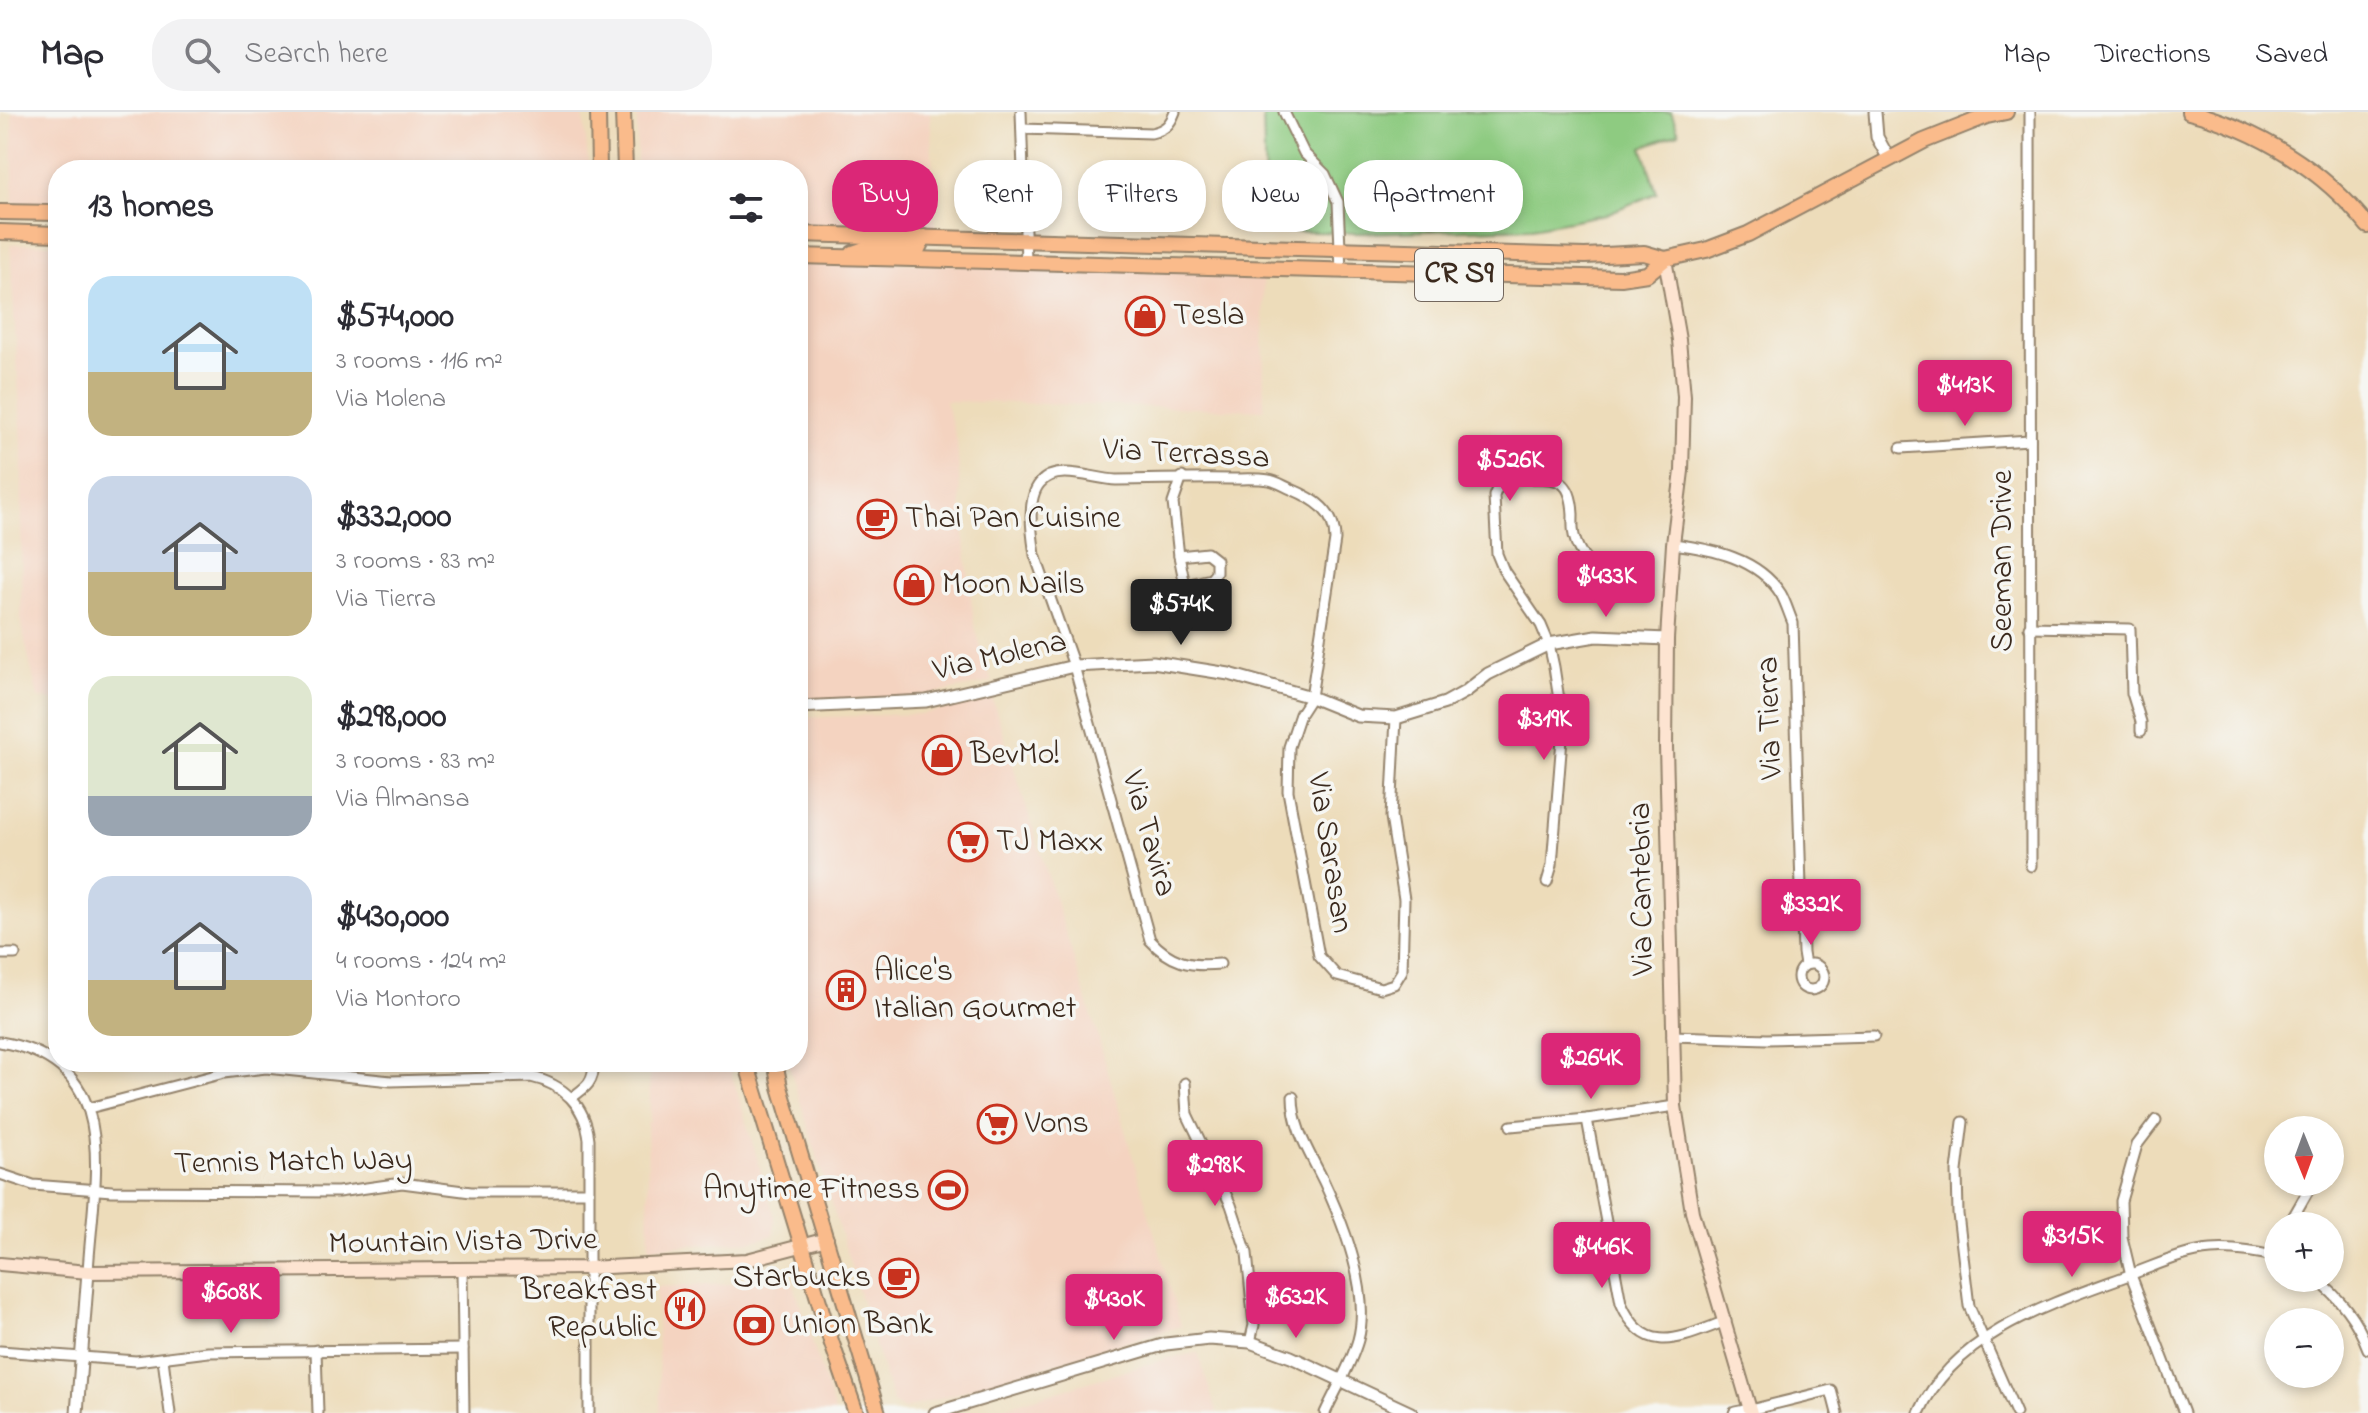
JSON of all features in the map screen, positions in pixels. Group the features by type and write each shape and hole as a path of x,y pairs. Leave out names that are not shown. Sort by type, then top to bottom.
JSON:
{"main road":[{"path":"598,112 599,160"},
{"path":"623,112 625,160"},
{"name":"CR S9","path":"808,256 1621,278 1647,274 1665,259 1706,250 1748,234 1924,141 1987,116 2006,112"},
{"path":"2189,112 2234,127 2290,157 2318,175 2368,226"},
{"path":"0,212 48,213"},
{"path":"0,232 48,234"},
{"name":"CR S9","path":"808,234 1585,256 1644,253 1665,259"},
{"path":"841,257 867,248 918,249 924,237"},
{"name":"Via Cantebria","path":"1665,259 1679,340 1684,396 1682,471 1673,544 1667,639 1666,747 1675,1106 1692,1212 1751,1411"},
{"path":"749,1072 856,1413"},
{"path":"777,1072 878,1413"},
{"name":"Mountain Vista Drive","path":"0,1264 88,1272 587,1268 747,1260 827,1239"}],"street":[{"path":"1021,112 1026,261"},
{"path":"1022,129 1151,133 1162,130 1171,122 1175,112"},
{"path":"1284,112 1304,153 1325,174 1338,202 1341,271"},
{"path":"1875,112 1877,137 1889,159"},
{"name":"Seeman Drive","path":"2030,112 2031,866"},
{"path":"1901,448 2030,440"},
{"name":"Via Terrassa","path":"1074,666 1035,555 1032,537 1034,494 1041,482 1053,474 1067,473 1114,480 1182,477 1271,480 1316,500 1335,526 1311,697"},
{"path":"1179,556 1207,553 1216,560 1216,573 1211,579 1185,585 1179,556 1173,503 1182,477"},
{"path":"1547,882 1552,865 1563,726 1549,644 1541,625 1504,571 1497,554 1494,496 1497,487 1512,478 1552,479 1565,485 1572,495 1574,537 1583,557 1600,574"},
{"name":"Via Tierra","path":"1673,544 1713,549 1753,567 1780,593 1793,623 1805,965"},
{"path":"2029,627 2130,629 2132,693 2141,731"},
{"name":"Via Molena","path":"808,707 926,701 1074,666 1153,662 1229,674 1311,697 1358,716 1396,718 1445,703 1488,674 1549,644 1596,636 1667,639"},
{"name":"Via Tavira","path":"1074,666 1150,940 1164,955 1178,961 1200,966 1220,964"},
{"name":"Via Sarasan","path":"1311,697 1300,714 1289,747 1288,791 1319,956 1337,976 1381,988 1394,984 1402,971 1404,899 1391,817 1396,718"},
{"path":"0,954 15,954"},
{"path":"1672,1036 1767,1039 1874,1036"},
{"path":"0,1042 34,1050 48,1057"},
{"path":"65,1072 89,1108 96,1144 77,1413"},
{"path":"89,1108 232,1072"},
{"path":"304,1072 391,1081 531,1077 563,1089 582,1110 587,1124 589,1413"},
{"path":"571,1098 587,1088 594,1078 594,1072"},
{"path":"1185,1083 1187,1114 1231,1205 1247,1253 1254,1325 1250,1342"},
{"path":"1293,1097 1296,1127 1343,1227 1362,1300 1362,1322 1357,1343 1325,1413"},
{"path":"1511,1126 1675,1106"},
{"path":"1587,1119 1621,1303 1629,1322 1636,1329 1667,1340 1726,1321"},
{"path":"2156,1120 2137,1145 2121,1201 2122,1237 2131,1275 2184,1413"},
{"path":"1963,1122 1957,1171 1958,1214 1969,1306 2016,1413"},
{"name":"Tennis Match Way","path":"0,1174 33,1185 94,1191 338,1192 402,1183 471,1192 588,1192"},
{"path":"1919,1413 1945,1371 1983,1341 2046,1306 2182,1256 2210,1250 2244,1250 2264,1254"},
{"path":"462,1270 464,1413"},
{"path":"2332,1292 2354,1318 2368,1349"},
{"path":"935,1413 1166,1344 1209,1339 1250,1342 1291,1357 1411,1413"},
{"path":"0,1351 136,1361 208,1352 463,1349"},
{"path":"316,1350 318,1413"},
{"path":"163,1359 170,1413"},
{"path":"1735,1413 1831,1390 1837,1413"}],"shaded area":[{"path":"12,112 583,112 588,160 48,160 48,205 13,203"},
{"path":"637,112 930,112 932,160 832,160 832,231 808,230 808,160 637,160"},
{"path":"867,232 936,232 936,234"},
{"path":"10,244 48,244 48,700 38,698 21,624 22,444"},
{"path":"808,260 1263,273 1264,410 945,401 957,441 974,624 992,682 912,698 808,702"},
{"path":"992,698 1098,1036 1181,1326 904,1409 893,1403 791,1072 808,1072 808,718 922,714"},
{"path":"649,1072 731,1072 775,1217 774,1235 754,1241 649,1248 647,1123 650,1122"},
{"path":"779,1273 792,1279 835,1413 660,1413 656,1287 729,1284"},
{"path":"1198,1353 1217,1413 984,1413 1169,1358"}],"green space":[{"path":"1263,112 1671,112 1679,133 1642,147 1657,193 1606,214 1532,228 1523,228 1523,160 1344,160 1344,232 1394,232 1359,233 1312,232 1328,232 1328,160 1264,160"}],"place":[{"name":"Tesla","path":"1145,316"},
{"name":"Thai Pan Cuisine","path":"877,519"},
{"name":"Moon Nails","path":"914,585"},
{"name":"BevMo!","path":"942,755"},
{"name":"TJ Maxx","path":"968,842"},
{"name":"Alice's Italian Gourmet","path":"846,990"},
{"name":"Vons","path":"997,1124"},
{"name":"Anytime Fitness","path":"948,1190"},
{"name":"Starbucks","path":"899,1278"},
{"name":"Breakfast Republic","path":"685,1309"},
{"name":"Union Bank","path":"754,1325"}]}
